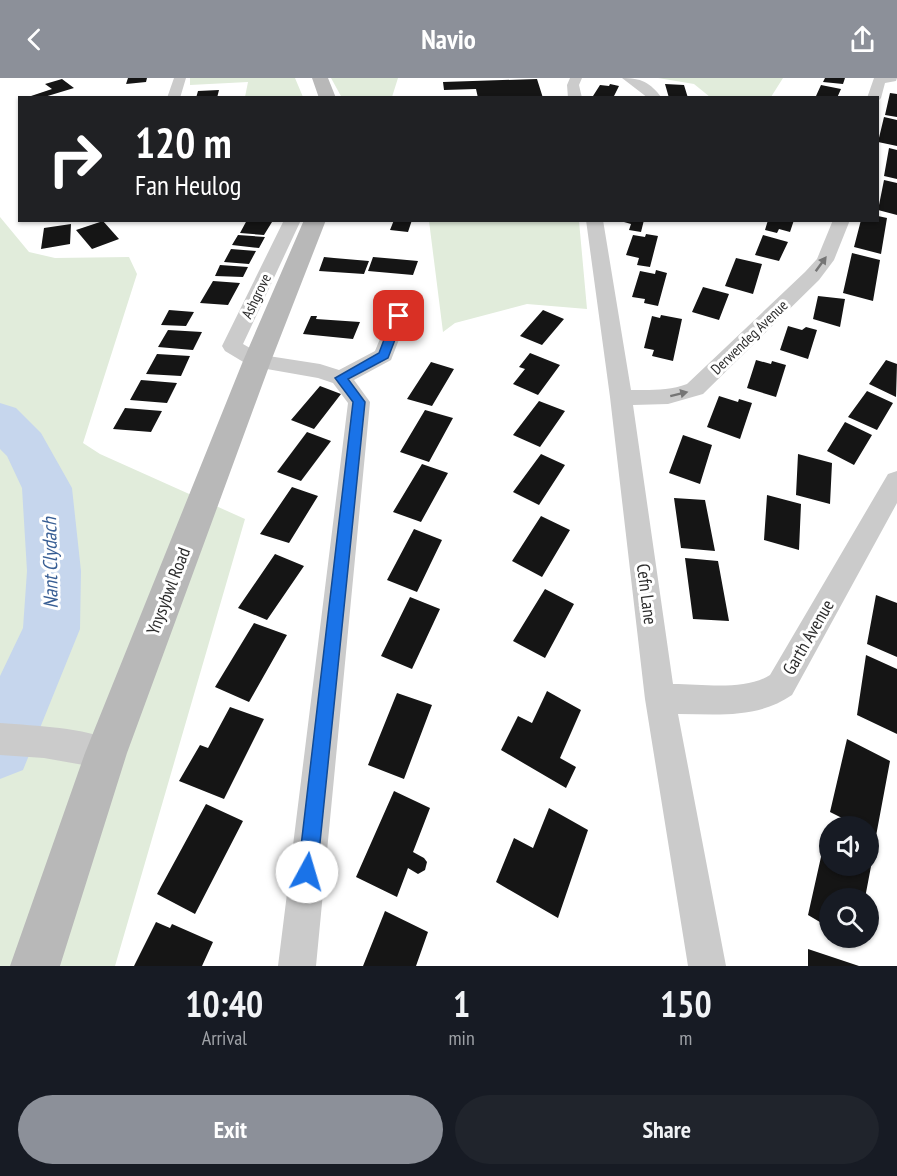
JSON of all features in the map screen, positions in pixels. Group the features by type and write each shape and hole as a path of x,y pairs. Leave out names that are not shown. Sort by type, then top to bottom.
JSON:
{"main road":[{"path":"320,78 327,96"},
{"name":"Ynysybwl Road","path":"35,966 106,753 256,361 314,222"}],"street":[{"path":"173,96 180,78"},
{"path":"575,96 573,85 576,78"},
{"path":"628,78 646,88 654,96"},
{"path":"875,96 879,80 897,79"},
{"name":"Ashgrove","path":"256,361 232,346 292,222"},
{"name":"Cefn Lane","path":"594,222 621,397 660,699 707,966"},
{"name":"Derwendeg Avenue","path":"621,397 655,398 681,395 695,389 812,276 825,260 841,222"},
{"path":"341,378 384,355 406,296"},
{"path":"256,361 320,371 341,378 359,402 297,966"},
{"name":"Garth Avenue","path":"660,699 736,699 766,695 781,685 897,481"},
{"path":"0,739 45,742 106,753"}],"green space":[{"path":"190,78 295,78 303,96 245,96 248,82 190,85"},
{"path":"331,78 398,78 392,96 341,96"},
{"path":"658,78 783,78 772,96 709,96 694,84"},
{"path":"0,217 29,252 55,258 129,257 137,274 83,443 100,454 245,519 115,966 0,966"},
{"path":"429,222 579,222 587,309 527,304 455,323 443,332"}],"building":[{"path":"128,78 147,78 146,82 126,84"},
{"path":"825,78 845,78 843,84 823,82"},
{"path":"62,79 74,88 48,96 31,96 52,89 45,84"},
{"path":"537,79 542,96 478,96 476,89 444,90 443,82"},
{"path":"610,84 619,86 614,96 593,96 600,85 609,86"},
{"path":"665,84 684,85 687,96 668,96"},
{"path":"821,85 841,89 838,96 816,96"},
{"path":"219,90 218,96 197,96 198,91"},
{"path":"890,93 897,94 897,117 885,115"},
{"path":"884,117 897,120 897,146 879,142"},
{"path":"889,148 897,150 897,179 884,176"},
{"path":"884,180 897,183 897,215 879,210"},
{"path":"879,216 887,218 881,254 854,247 860,222 879,222"},
{"path":"104,222 119,239 92,249 76,230"},
{"path":"246,222 272,222 264,235 240,233"},
{"path":"393,222 411,222 408,232 390,230"},
{"path":"624,222 644,222 641,232 629,230 631,224"},
{"path":"767,222 793,222 790,232 779,229 777,233 765,230"},
{"path":"71,224 70,244 41,249 44,228"},
{"path":"646,234 658,236 650,267 637,265 639,258 626,255 633,235 645,237"},
{"path":"238,235 265,237 259,248 232,245"},
{"path":"763,235 788,242 779,261 755,255"},
{"path":"231,249 256,251 249,264 224,262"},
{"path":"852,253 880,260 873,301 843,293"},
{"path":"324,257 369,261 364,274 319,271"},
{"path":"373,257 418,261 413,275 368,271"},
{"path":"736,258 762,264 753,294 725,286"},
{"path":"220,265 248,267 243,277 215,276"},
{"path":"656,270 667,273 658,306 644,303 645,299 632,297 640,271 655,274"},
{"path":"213,281 240,283 228,305 200,303"},
{"path":"703,287 729,294 719,320 692,312"},
{"path":"818,296 845,299 840,327 813,319"},
{"path":"169,310 194,312 186,326 161,325"},
{"path":"543,310 564,319 542,345 520,336"},
{"path":"661,315 682,319 673,361 652,356 654,350 644,348 652,316 660,318"},
{"path":"311,316 317,316 316,319 360,322 353,339 303,334"},
{"path":"788,326 802,330 806,327 817,330 808,359 780,350"},
{"path":"168,330 202,332 193,350 158,347"},
{"path":"530,353 560,365 538,395 513,384 525,369 519,367"},
{"path":"157,354 190,356 181,376 146,374"},
{"path":"756,360 786,365 776,397 747,388"},
{"path":"886,360 897,364 896,397 869,384"},
{"path":"431,362 454,369 432,406 407,399"},
{"path":"141,380 177,383 167,403 130,400"},
{"path":"320,386 341,394 314,429 291,420"},
{"path":"867,391 893,403 877,430 848,417"},
{"path":"719,396 738,402 739,399 752,403 740,439 707,427"},
{"path":"539,401 565,411 540,447 513,435"},
{"path":"125,408 162,411 151,432 113,429"},
{"path":"425,410 453,418 429,462 400,452"},
{"path":"845,422 872,435 854,465 827,451"},
{"path":"307,432 331,441 301,481 277,472"},
{"path":"683,435 712,445 700,484 669,473"},
{"path":"541,454 565,465 539,505 513,492"},
{"path":"798,454 832,463 830,504 796,495"},
{"path":"422,464 448,473 421,522 393,512"},
{"path":"292,487 318,496 289,543 260,534"},
{"path":"767,495 801,504 799,550 764,540"},
{"path":"674,498 705,500 715,551 681,548"},
{"path":"541,516 570,530 542,577 512,561"},
{"path":"414,529 442,540 417,592 387,580"},
{"path":"275,554 304,566 267,620 238,608"},
{"path":"685,558 718,561 729,621 693,619"},
{"path":"545,589 574,604 545,658 513,641"},
{"path":"876,595 897,603 897,657 867,644"},
{"path":"410,597 440,609 412,669 381,656"},
{"path":"254,623 287,635 249,702 215,687"},
{"path":"866,655 897,669 897,734 857,715"},
{"path":"547,691 581,710 560,758 576,767 566,788 501,750 518,716 532,723"},
{"path":"397,693 432,705 404,779 368,765"},
{"path":"230,707 264,719 224,799 179,781 200,745 208,748"},
{"path":"847,739 890,761 879,820 879,816 838,816 830,812"},
{"path":"394,791 430,808 413,852 427,862 425,870 418,874 408,868 397,897 356,877"},
{"path":"206,804 243,821 195,914 157,894"},
{"path":"549,808 588,830 558,918 496,882 514,838 533,848"},
{"path":"819,866 819,876 869,876 867,888 819,888 819,922 808,915"},
{"path":"385,911 428,932 416,966 363,966"},
{"path":"156,922 170,928 172,924 213,942 202,966 134,966"},
{"path":"808,949 859,966 808,966"}],"waterway":[{"name":"Nant Clydach","path":"0,420 25,445 47,488 54,571 51,629 0,747"}],"route":[{"path":"307,872 359,402 341,378 384,355 399,316"}]}
